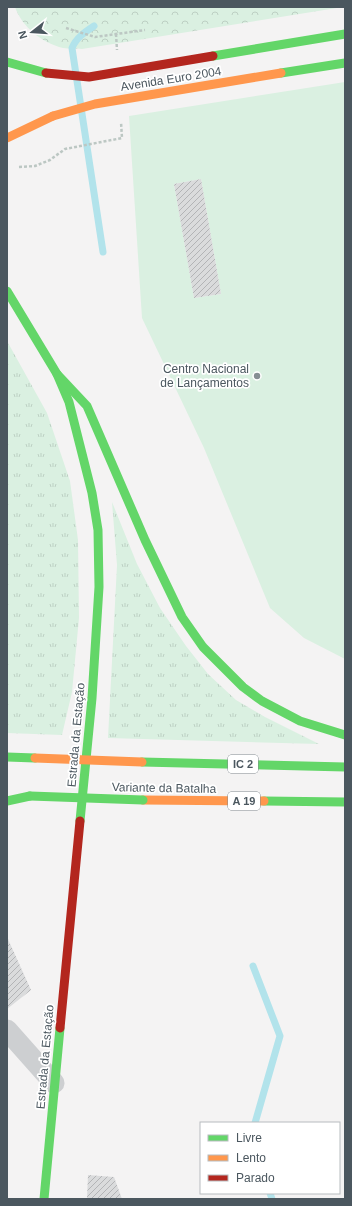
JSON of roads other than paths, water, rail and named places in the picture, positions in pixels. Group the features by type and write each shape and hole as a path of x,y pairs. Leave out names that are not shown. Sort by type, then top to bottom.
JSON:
{"main road":[{"name":"Avenida Euro 2004","path":"7,62 46,73 89,77 345,34"},
{"name":"Avenida Euro 2004","path":"7,138 53,116 95,104 345,63"},
{"name":"Estrada da Estação","path":"7,291 56,374 69,402 92,493 98,530 99,586 92,698 44,1199"},
{"path":"56,374 87,406 146,540 182,617 203,647 223,669 243,687 262,701 281,712 300,720 345,735"},
{"name":"IC 2","path":"7,757 345,767"},
{"name":"Variante da Batalha","path":"7,793 30,796 143,800 345,802"},
{"path":"7,801 30,796"}],"street":[{"path":"7,1030 54,1083"}],"waterway":[{"path":"94,26 78,38 72,48 103,252"},
{"path":"253,966 280,1036 255,1122"},
{"path":"270,1194 272,1199"}],"place":[{"name":"Centro Nacional de Lançamentos","path":"257,376"}]}
